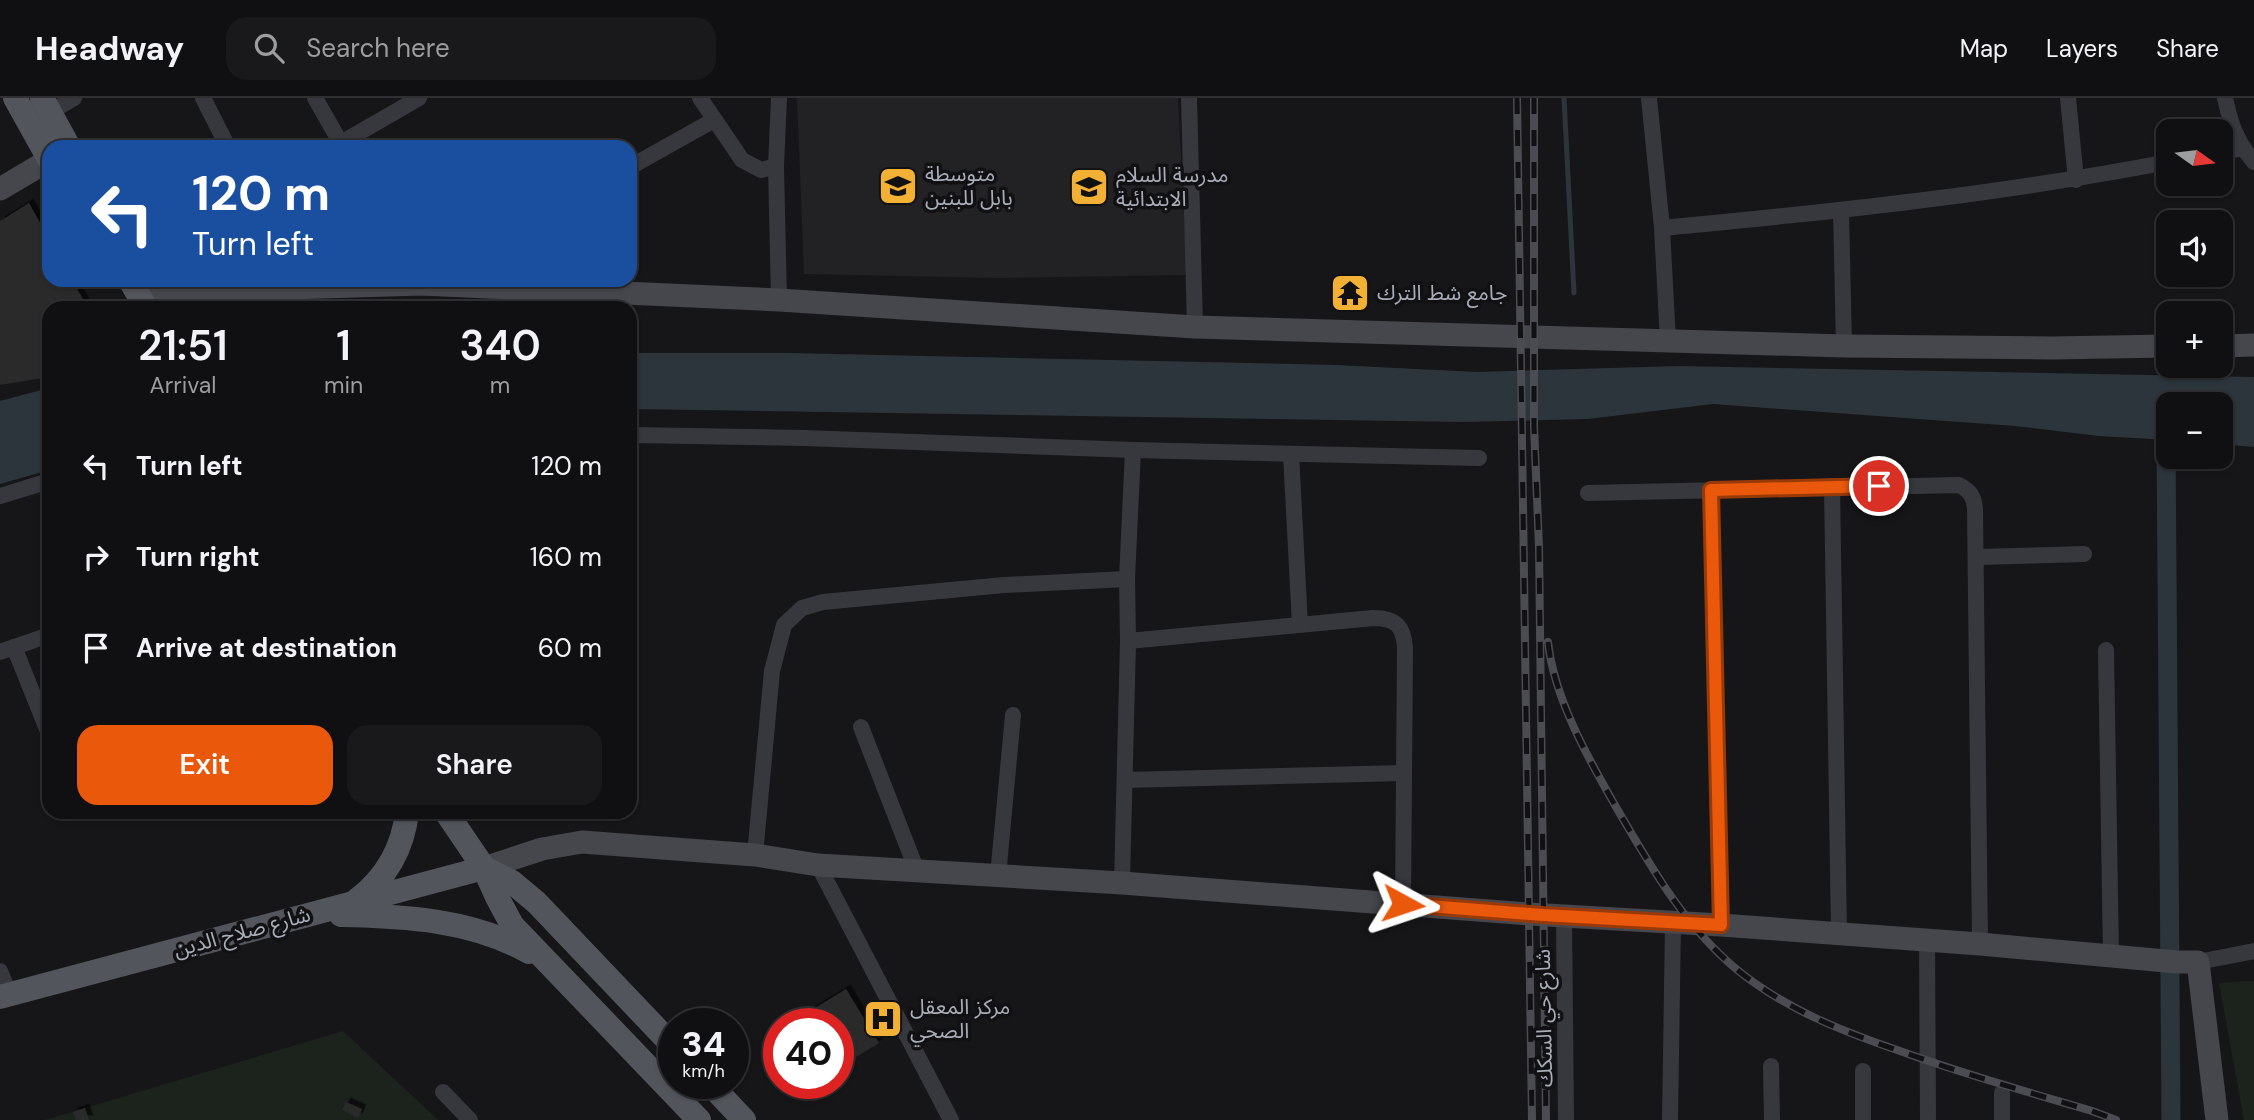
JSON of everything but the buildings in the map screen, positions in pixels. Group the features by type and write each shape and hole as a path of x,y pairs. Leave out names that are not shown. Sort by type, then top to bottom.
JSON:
{"main road":[{"path":"15,98 42,147"},
{"path":"46,105 65,140"},
{"path":"352,904 384,876 401,840 406,819"},
{"path":"451,819 484,868 512,925 699,1120"},
{"path":"484,868 512,883 537,903 658,1030"},
{"name":"شارع صلاح الدين","path":"5,996 484,868"},
{"path":"312,914 398,917 458,926 501,938 550,964"},
{"path":"724,1099 744,1120"}],"street":[{"path":"46,105 74,98"},
{"path":"202,98 224,140"},
{"path":"315,98 339,140"},
{"path":"350,140 419,98"},
{"path":"700,98 742,160 761,170 776,166"},
{"path":"779,98 776,166 779,300"},
{"path":"1189,98 1195,327"},
{"path":"1649,98 1662,228 1668,341"},
{"path":"2068,98 2076,180"},
{"path":"2225,98 2231,125 2242,148 2254,162"},
{"path":"637,163 714,120"},
{"path":"2233,150 2242,148"},
{"path":"0,189 42,164"},
{"path":"1662,228 1841,211 2076,180 2156,164"},
{"path":"1841,211 1844,346"},
{"path":"139,296 246,287"},
{"path":"536,287 1195,327 1844,346 2156,346"},
{"path":"2233,346 2254,345"},
{"path":"637,435 1479,458"},
{"path":"1122,883 1127,579 1133,450"},
{"path":"1292,454 1300,625"},
{"path":"0,496 42,483"},
{"path":"1588,493 1832,486 1959,485 1968,490 1974,498 1976,557 1980,944"},
{"path":"1832,486 1839,934"},
{"path":"1711,490 1721,925"},
{"path":"1976,557 2084,554"},
{"path":"755,855 772,671 784,625 802,608 823,602 976,587 1127,579"},
{"path":"1128,641 1373,618 1387,618 1398,625 1404,636 1403,904"},
{"path":"42,638 7,650 42,720"},
{"path":"2106,650 2122,957"},
{"path":"999,876 1013,715"},
{"path":"861,727 917,871"},
{"path":"1125,780 1404,773"},
{"path":"484,868 542,849 582,842 755,855 818,865 1122,883 1721,925 2188,962 2254,951"},
{"path":"818,865 951,1120"},
{"name":"شارع حي السكك","path":"1564,915 1566,1120"},
{"path":"1670,1120 1673,923"},
{"path":"1927,941 1928,1120"},
{"path":"2188,962 2217,1120"},
{"path":"0,971 5,996"},
{"path":"1771,1066 1772,1120"},
{"path":"1863,1071 1863,1120"},
{"path":"443,1092 470,1120"},
{"path":"2002,1093 2002,1120"}],"shaded area":[{"path":"797,98 1178,98 1187,275 999,278 804,274"},
{"path":"637,353 789,353 1336,365 1477,372 1679,366 2156,375 2156,378 2254,377 2254,447 2233,445 2233,392 2156,392 2156,439 1713,404 1588,419 1464,422 637,409"},
{"path":"42,390 42,472 0,484 0,401"},
{"path":"2254,981 2254,1120 2244,1120 2219,983"},
{"path":"343,1031 438,1120 45,1120"}],"waterway":[{"path":"1564,98 1574,293"},
{"path":"2166,469 2171,1120"}],"railway":[{"path":"1517,98 1532,1120"},
{"path":"1534,98 1534,426 1539,547 1546,1120"},
{"path":"1548,642 1551,663 1565,706 1616,807 1683,913 1716,951 1735,968 1793,1007 1856,1035 2116,1120"}],"place":[{"name":"متوسطة بابل للبنين","path":"898,186"},
{"name":"مدرسة السلام الابتدائية","path":"1089,187"},
{"name":"جامع شط الترك","path":"1350,293"},
{"name":"مركز المعقل الصحي","path":"883,1019"}],"route":[{"path":"1403,904 1721,925 1711,490 1879,486"}]}
